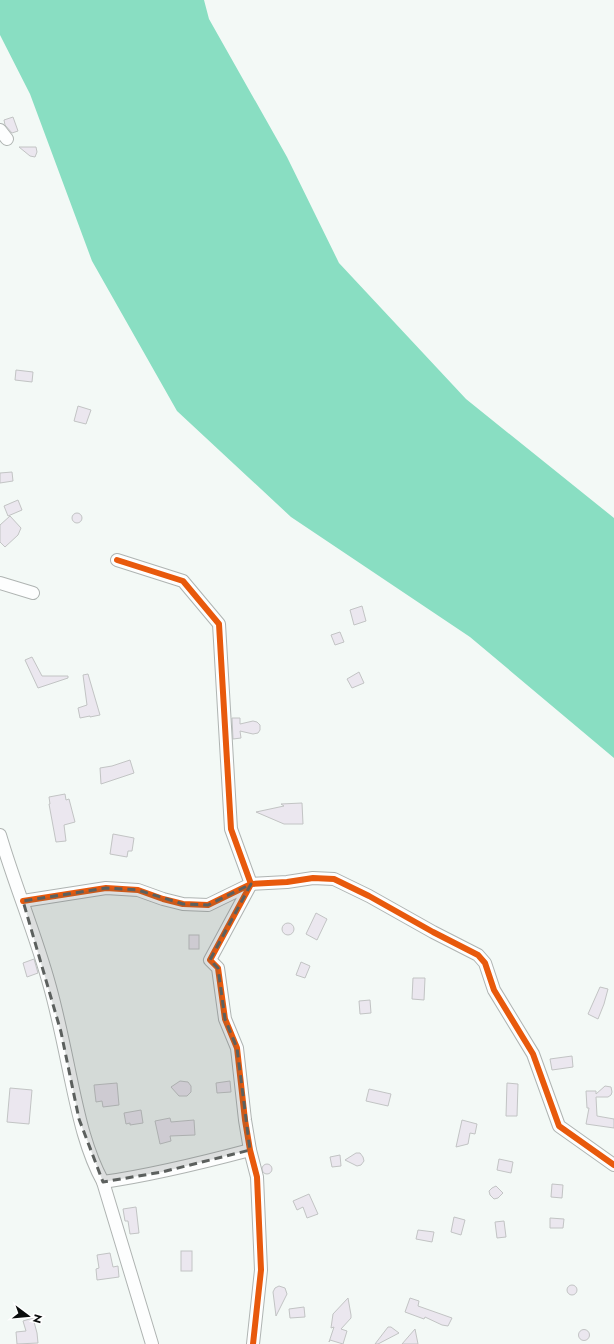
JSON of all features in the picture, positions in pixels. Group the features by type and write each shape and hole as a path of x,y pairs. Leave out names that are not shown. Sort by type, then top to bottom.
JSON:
{"street":[{"path":"117,560 183,581 219,624 231,829 251,884 210,960 218,968 225,1019 237,1048 245,1120 250,1150 257,1177 261,1270 253,1344"},
{"path":"0,583 33,593"},
{"path":"0,835 51,988 79,1119 97,1171 103,1182 152,1344"},
{"path":"23,901 106,888 138,890 183,904 208,905 251,884 287,882 313,878 334,879 369,896 478,955 485,963 494,990 533,1054 559,1126 614,1165"},
{"path":"103,1182 162,1172 250,1150"}],"highlighted area":[{"path":"251,884 210,960 218,968 225,1019 237,1048 250,1150 162,1172 103,1182 79,1119 61,1032 23,901 106,888 138,890 183,904 208,905"}],"shaded area":[{"path":"0,0 204,0 209,19 287,157 339,263 466,399 614,518 614,758 470,637 291,517 177,411 92,261 30,94 0,35"}],"building":[{"path":"13,117 18,131 12,133 5,125 4,120"},
{"path":"19,147 36,147 37,152 35,157 30,156"},
{"path":"16,370 33,372 32,382 15,380"},
{"path":"78,406 91,410 86,424 74,421"},
{"path":"12,472 13,481 0,483 0,473"},
{"path":"18,500 22,510 8,516 4,506"},
{"path":"75,513 79,513 81,514 81,522 75,523 72,520 72,516"},
{"path":"10,516 21,528 18,535 5,547 0,542 0,525"},
{"path":"362,606 366,621 354,625 350,610"},
{"path":"340,632 344,642 335,645 331,635"},
{"path":"32,657 42,676 68,676 68,678 38,688 25,660"},
{"path":"359,672 364,683 352,688 347,679"},
{"path":"88,674 100,715 80,718 78,708 87,705 83,675"},
{"path":"232,718 240,718 240,724 253,721 257,722 260,725 260,730 258,733 253,734 240,731 241,738 233,739"},
{"path":"130,760 134,773 101,784 100,768"},
{"path":"65,794 66,800 69,799 75,822 64,825 66,841 56,842 49,797"},
{"path":"302,803 303,824 284,824 256,812 284,806 281,804"},
{"path":"113,834 134,838 132,851 128,851 127,857 110,854"},
{"path":"316,913 327,919 317,940 306,934"},
{"path":"288,923 292,925 294,929 292,933 288,935 284,933 282,929 284,925"},
{"path":"189,935 199,935 199,949 189,949"},
{"path":"34,959 38,973 27,977 23,963"},
{"path":"301,962 310,966 305,978 296,975"},
{"path":"413,978 425,978 424,1000 412,999"},
{"path":"600,987 608,989 598,1019 588,1014"},
{"path":"370,1000 371,1013 360,1014 359,1001"},
{"path":"572,1056 573,1067 552,1070 550,1059"},
{"path":"180,1081 188,1082 191,1086 191,1092 187,1096 179,1096 171,1087"},
{"path":"230,1081 231,1092 217,1093 216,1083"},
{"path":"117,1083 119,1105 103,1107 102,1101 96,1102 94,1085"},
{"path":"507,1083 518,1084 517,1116 506,1116"},
{"path":"605,1086 611,1087 612,1092 608,1097 596,1097 597,1116 614,1119 614,1128 586,1124 589,1108 587,1108 586,1091 596,1091 596,1094"},
{"path":"10,1088 32,1090 29,1124 7,1122"},
{"path":"369,1089 391,1094 388,1106 366,1101"},
{"path":"141,1110 143,1123 130,1125 130,1123 126,1124 124,1113"},
{"path":"170,1118 171,1122 194,1120 195,1135 170,1136 171,1141 160,1144 155,1121"},
{"path":"462,1120 477,1124 475,1134 470,1133 468,1144 456,1147"},
{"path":"356,1153 360,1153 363,1157 364,1161 361,1165 357,1166 345,1160"},
{"path":"340,1155 341,1166 332,1167 330,1157"},
{"path":"499,1159 513,1162 511,1173 497,1170"},
{"path":"267,1164 272,1169 267,1174 262,1169"},
{"path":"552,1184 563,1185 562,1198 551,1197"},
{"path":"496,1186 503,1193 498,1198 494,1199 490,1195 489,1191"},
{"path":"309,1194 318,1214 307,1218 303,1207 297,1210 293,1201"},
{"path":"136,1207 139,1233 130,1234 128,1221 125,1221 123,1209"},
{"path":"454,1217 465,1220 461,1235 451,1232"},
{"path":"550,1218 564,1219 563,1228 550,1228"},
{"path":"504,1221 506,1237 497,1238 495,1222"},
{"path":"418,1230 434,1232 432,1242 416,1239"},
{"path":"181,1251 192,1251 192,1271 181,1271"},
{"path":"110,1253 113,1267 118,1266 119,1277 97,1280 96,1269 99,1268 97,1255"},
{"path":"570,1285 574,1285 576,1286 576,1294 570,1295 567,1292 567,1288"},
{"path":"279,1286 285,1288 287,1294 276,1316 273,1292 275,1288"},
{"path":"348,1298 351,1318 341,1329 347,1331 343,1344 330,1340 329,1342 334,1327 331,1328 333,1314"},
{"path":"410,1298 419,1301 418,1306 452,1318 448,1326 442,1325 425,1317 424,1319 405,1312"},
{"path":"304,1307 305,1317 290,1318 289,1309"},
{"path":"33,1318 38,1343 17,1344 16,1332 26,1331 23,1321"},
{"path":"388,1327 391,1327 399,1333 378,1344 375,1344"},
{"path":"415,1329 418,1344 402,1344"},
{"path":"584,1329 588,1331 590,1335 588,1339 584,1341 580,1339 578,1335 580,1331"}],"cycle path":[{"path":"117,560 183,581 219,624 231,829 251,884 210,960 218,968 225,1019 237,1048 245,1120 250,1150 257,1177 261,1270 253,1344"},
{"path":"23,901 106,888 138,890 183,904 208,905 251,884 287,882 313,878 334,879 369,896 478,955 485,963 494,990 533,1054 559,1126 614,1165"}]}
